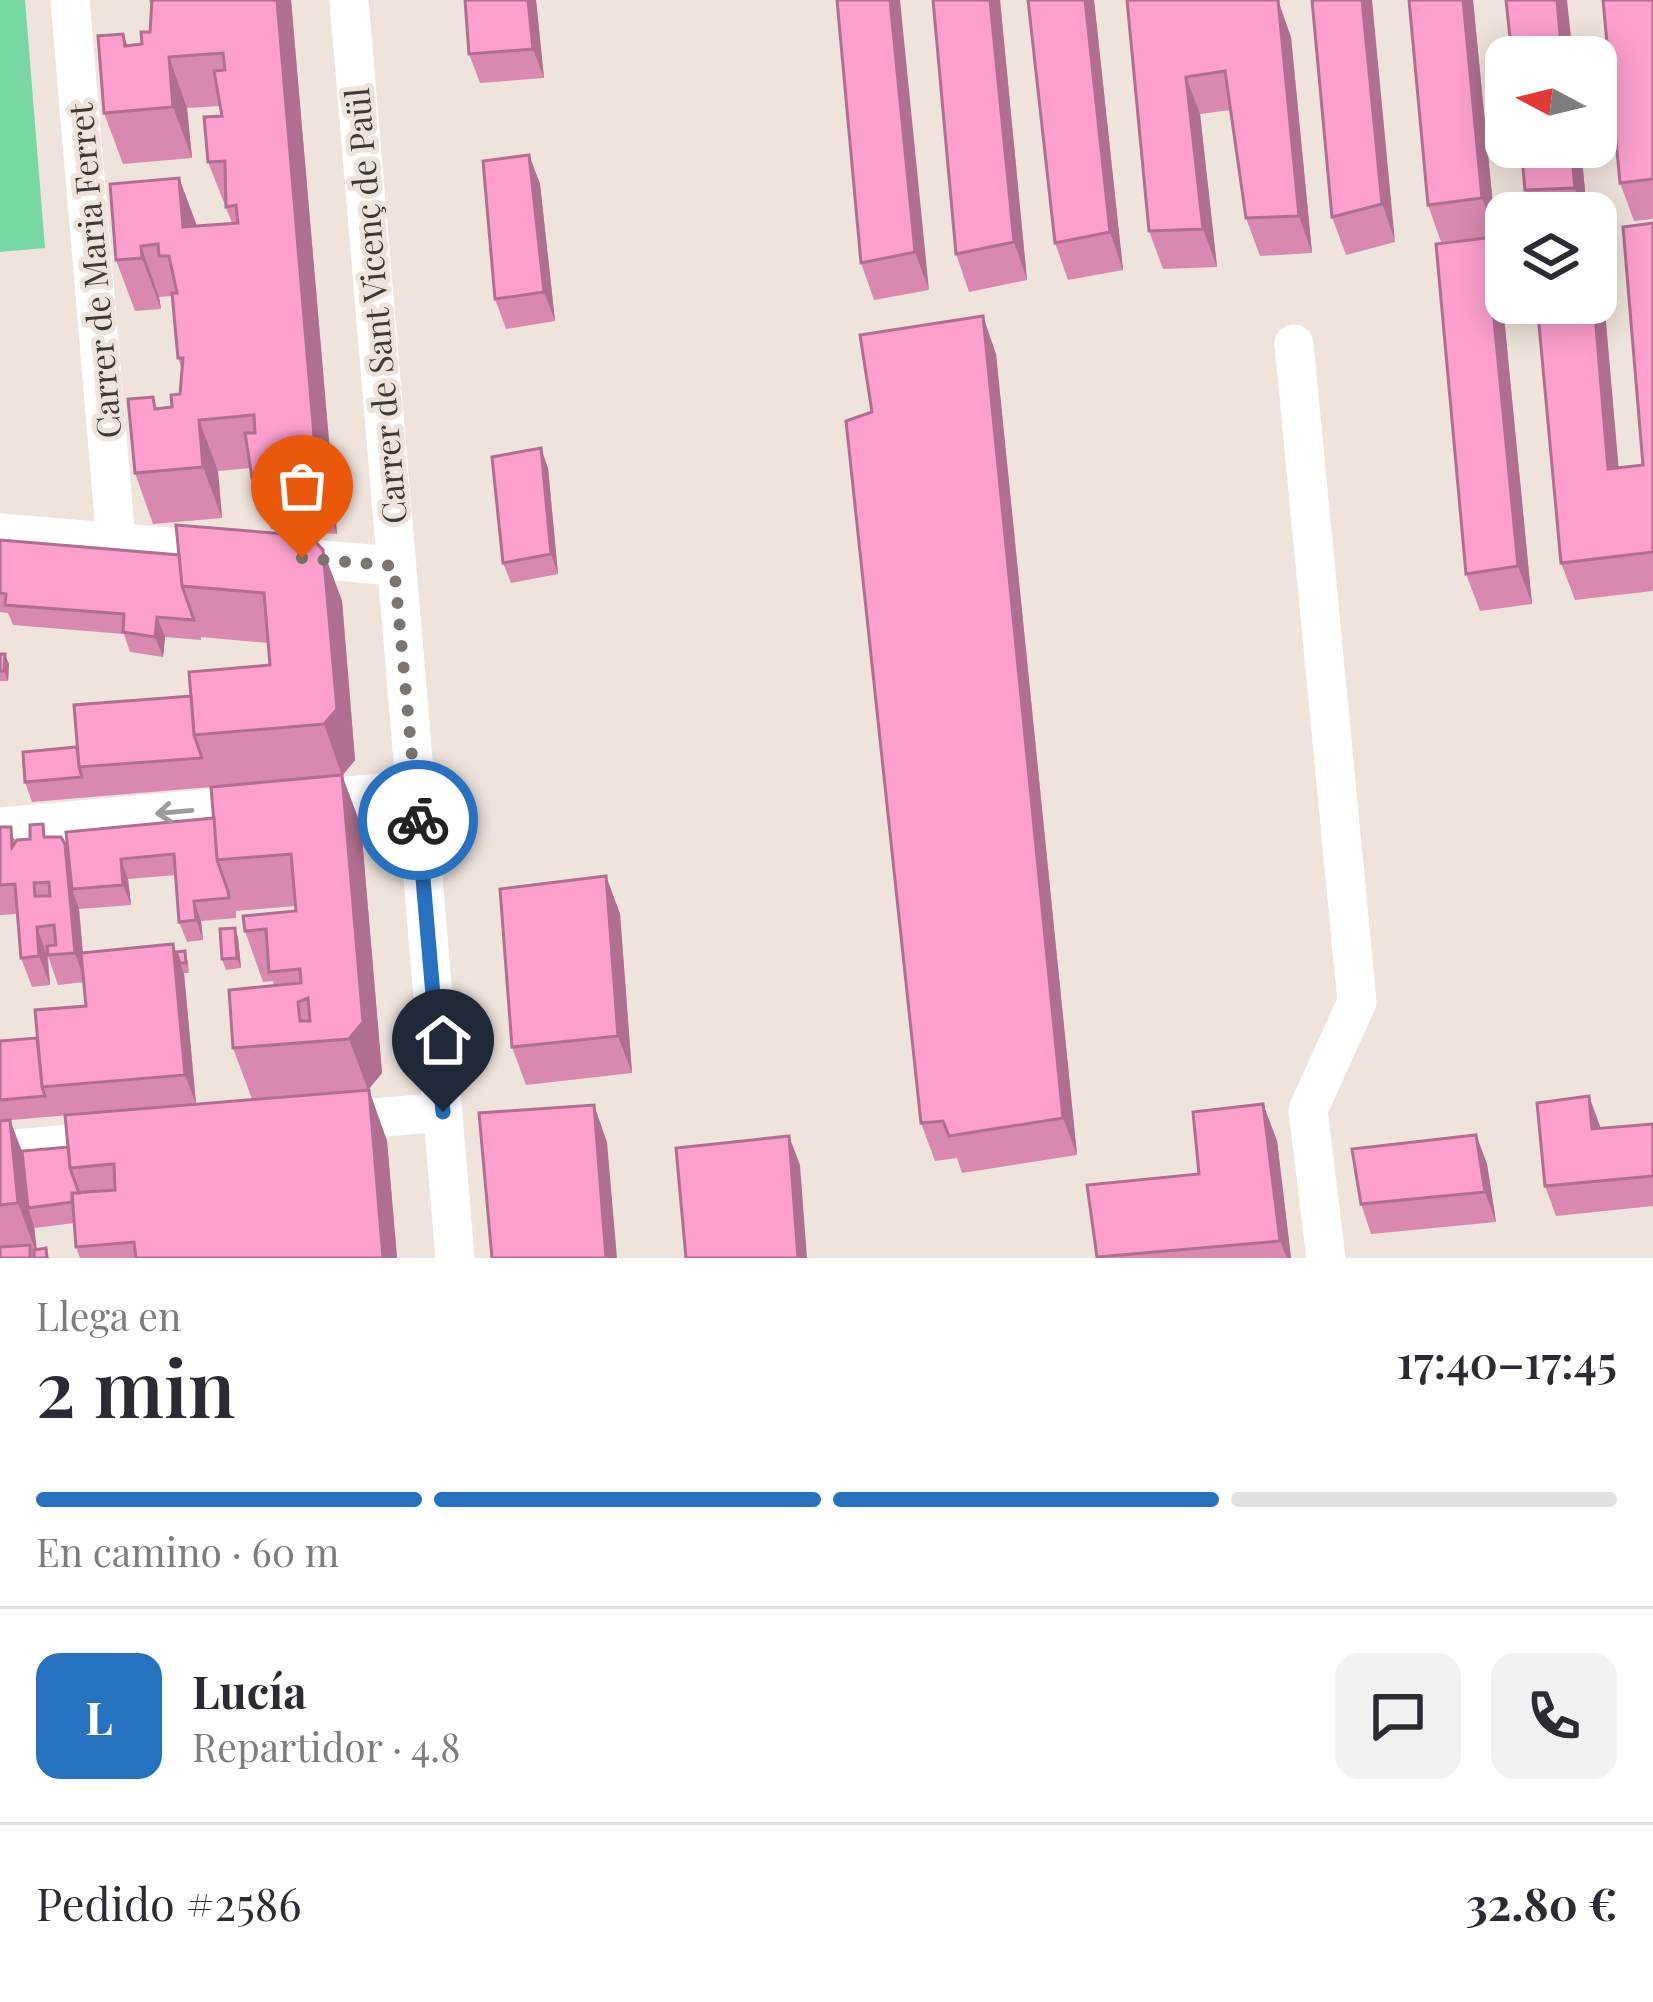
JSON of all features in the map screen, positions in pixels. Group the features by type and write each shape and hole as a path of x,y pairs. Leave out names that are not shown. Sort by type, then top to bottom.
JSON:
{"street":[{"name":"Carrer de Maria Ferret","path":"70,0 116,542"},
{"name":"Carrer de Sant Vicenç de Paül","path":"349,0 455,1258"},
{"path":"1294,344 1357,1002 1308,1110 1326,1258"},
{"path":"0,533 394,566"},
{"path":"0,827 416,790"},
{"path":"280,1126 443,1112"},
{"path":"0,1150 163,1136"}],"green space":[{"path":"0,0 25,0 45,248 0,252"}],"building":[{"path":"152,0 277,0 318,483 252,478 245,433 255,433 254,415 199,420 203,467 135,473 128,399 153,397 155,409 172,407 171,395 180,394 183,358 178,358 172,293 177,293 169,256 159,256 158,244 141,246 142,258 116,260 110,184 179,178 183,227 238,223 236,205 226,207 225,161 208,162 204,117 222,116 214,71 225,70 223,53 169,57 173,107 104,113 98,36 123,34 125,46 142,44 141,32 150,32"},
{"path":"465,0 528,0 533,49 469,54"},
{"path":"837,0 890,0 915,252 861,263"},
{"path":"933,0 990,0 1014,242 956,254"},
{"path":"1028,0 1085,0 1110,232 1055,243"},
{"path":"1127,0 1278,0 1299,216 1246,218 1225,71 1186,77 1203,229 1149,231"},
{"path":"1312,0 1362,0 1382,204 1332,217"},
{"path":"1409,0 1463,0 1482,198 1428,205"},
{"path":"1506,0 1557,0 1560,36 1510,36"},
{"path":"1603,0 1653,0 1653,179 1620,183 1617,36 1606,36"},
{"path":"529,155 544,292 495,299 483,161"},
{"path":"1523,168 1573,168 1575,188 1525,190"},
{"path":"1653,223 1653,552 1561,563 1539,324 1596,324 1608,469 1643,465 1623,227"},
{"path":"1485,238 1485,324 1494,324 1518,566 1466,574 1436,244"},
{"path":"983,316 1063,1118 949,1136 943,1121 921,1123 846,421 872,412 860,335"},
{"path":"541,448 551,554 503,563 492,457"},
{"path":"176,525 310,536 323,550 337,709 324,724 194,735 189,672 270,665 264,593 182,586"},
{"path":"0,540 179,555 182,586 194,620 157,617 155,637 123,632 124,614 5,605 6,594 0,593"},
{"path":"191,696 194,735 202,758 79,767 74,705"},
{"path":"77,747 82,777 25,782 23,752"},
{"path":"342,775 363,1022 349,1039 233,1048 229,990 301,983 300,969 269,972 266,929 245,931 243,916 296,911 291,854 217,860 211,787","holes":["308,998 310,1021 300,1021 298,1002"]},
{"path":"214,818 217,860 229,898 194,901 196,920 179,922 174,854 121,859 123,885 72,889 66,832"},
{"path":"43,824 44,837 61,837 65,844 75,953 48,955 47,946 56,945 54,925 37,927 39,956 21,958 15,884 0,885 0,827 11,827 12,847 17,840 30,839 30,825","holes":["49,882 50,896 35,896 34,883"]},
{"path":"606,876 618,1036 512,1047 500,889"},
{"path":"235,928 237,958 222,959 220,929"},
{"path":"173,944 185,1075 42,1087 35,1010 86,1006 81,953"},
{"path":"37,1038 45,1096 0,1100 0,1041"},
{"path":"369,1090 383,1258 136,1258 134,1242 76,1247 72,1193 115,1190 114,1164 70,1168 65,1115"},
{"path":"1589,1096 1592,1129 1653,1124 1653,1176 1545,1186 1537,1103"},
{"path":"1263,1104 1280,1241 1097,1257 1087,1185 1199,1174 1193,1112"},
{"path":"594,1105 606,1258 492,1258 479,1113"},
{"path":"10,1120 18,1203 0,1205 0,1121"},
{"path":"1476,1135 1485,1192 1361,1204 1352,1149"},
{"path":"789,1136 798,1258 686,1258 676,1148"},
{"path":"68,1147 79,1193 72,1193 72,1202 28,1208 22,1151"},
{"path":"30,1245 30,1258 0,1258 0,1247"},
{"path":"46,1248 47,1258 34,1258 34,1250"}],"way so far":[{"path":"302,558 394,566 418,820"}],"route":[{"path":"418,820 443,1112"}]}
